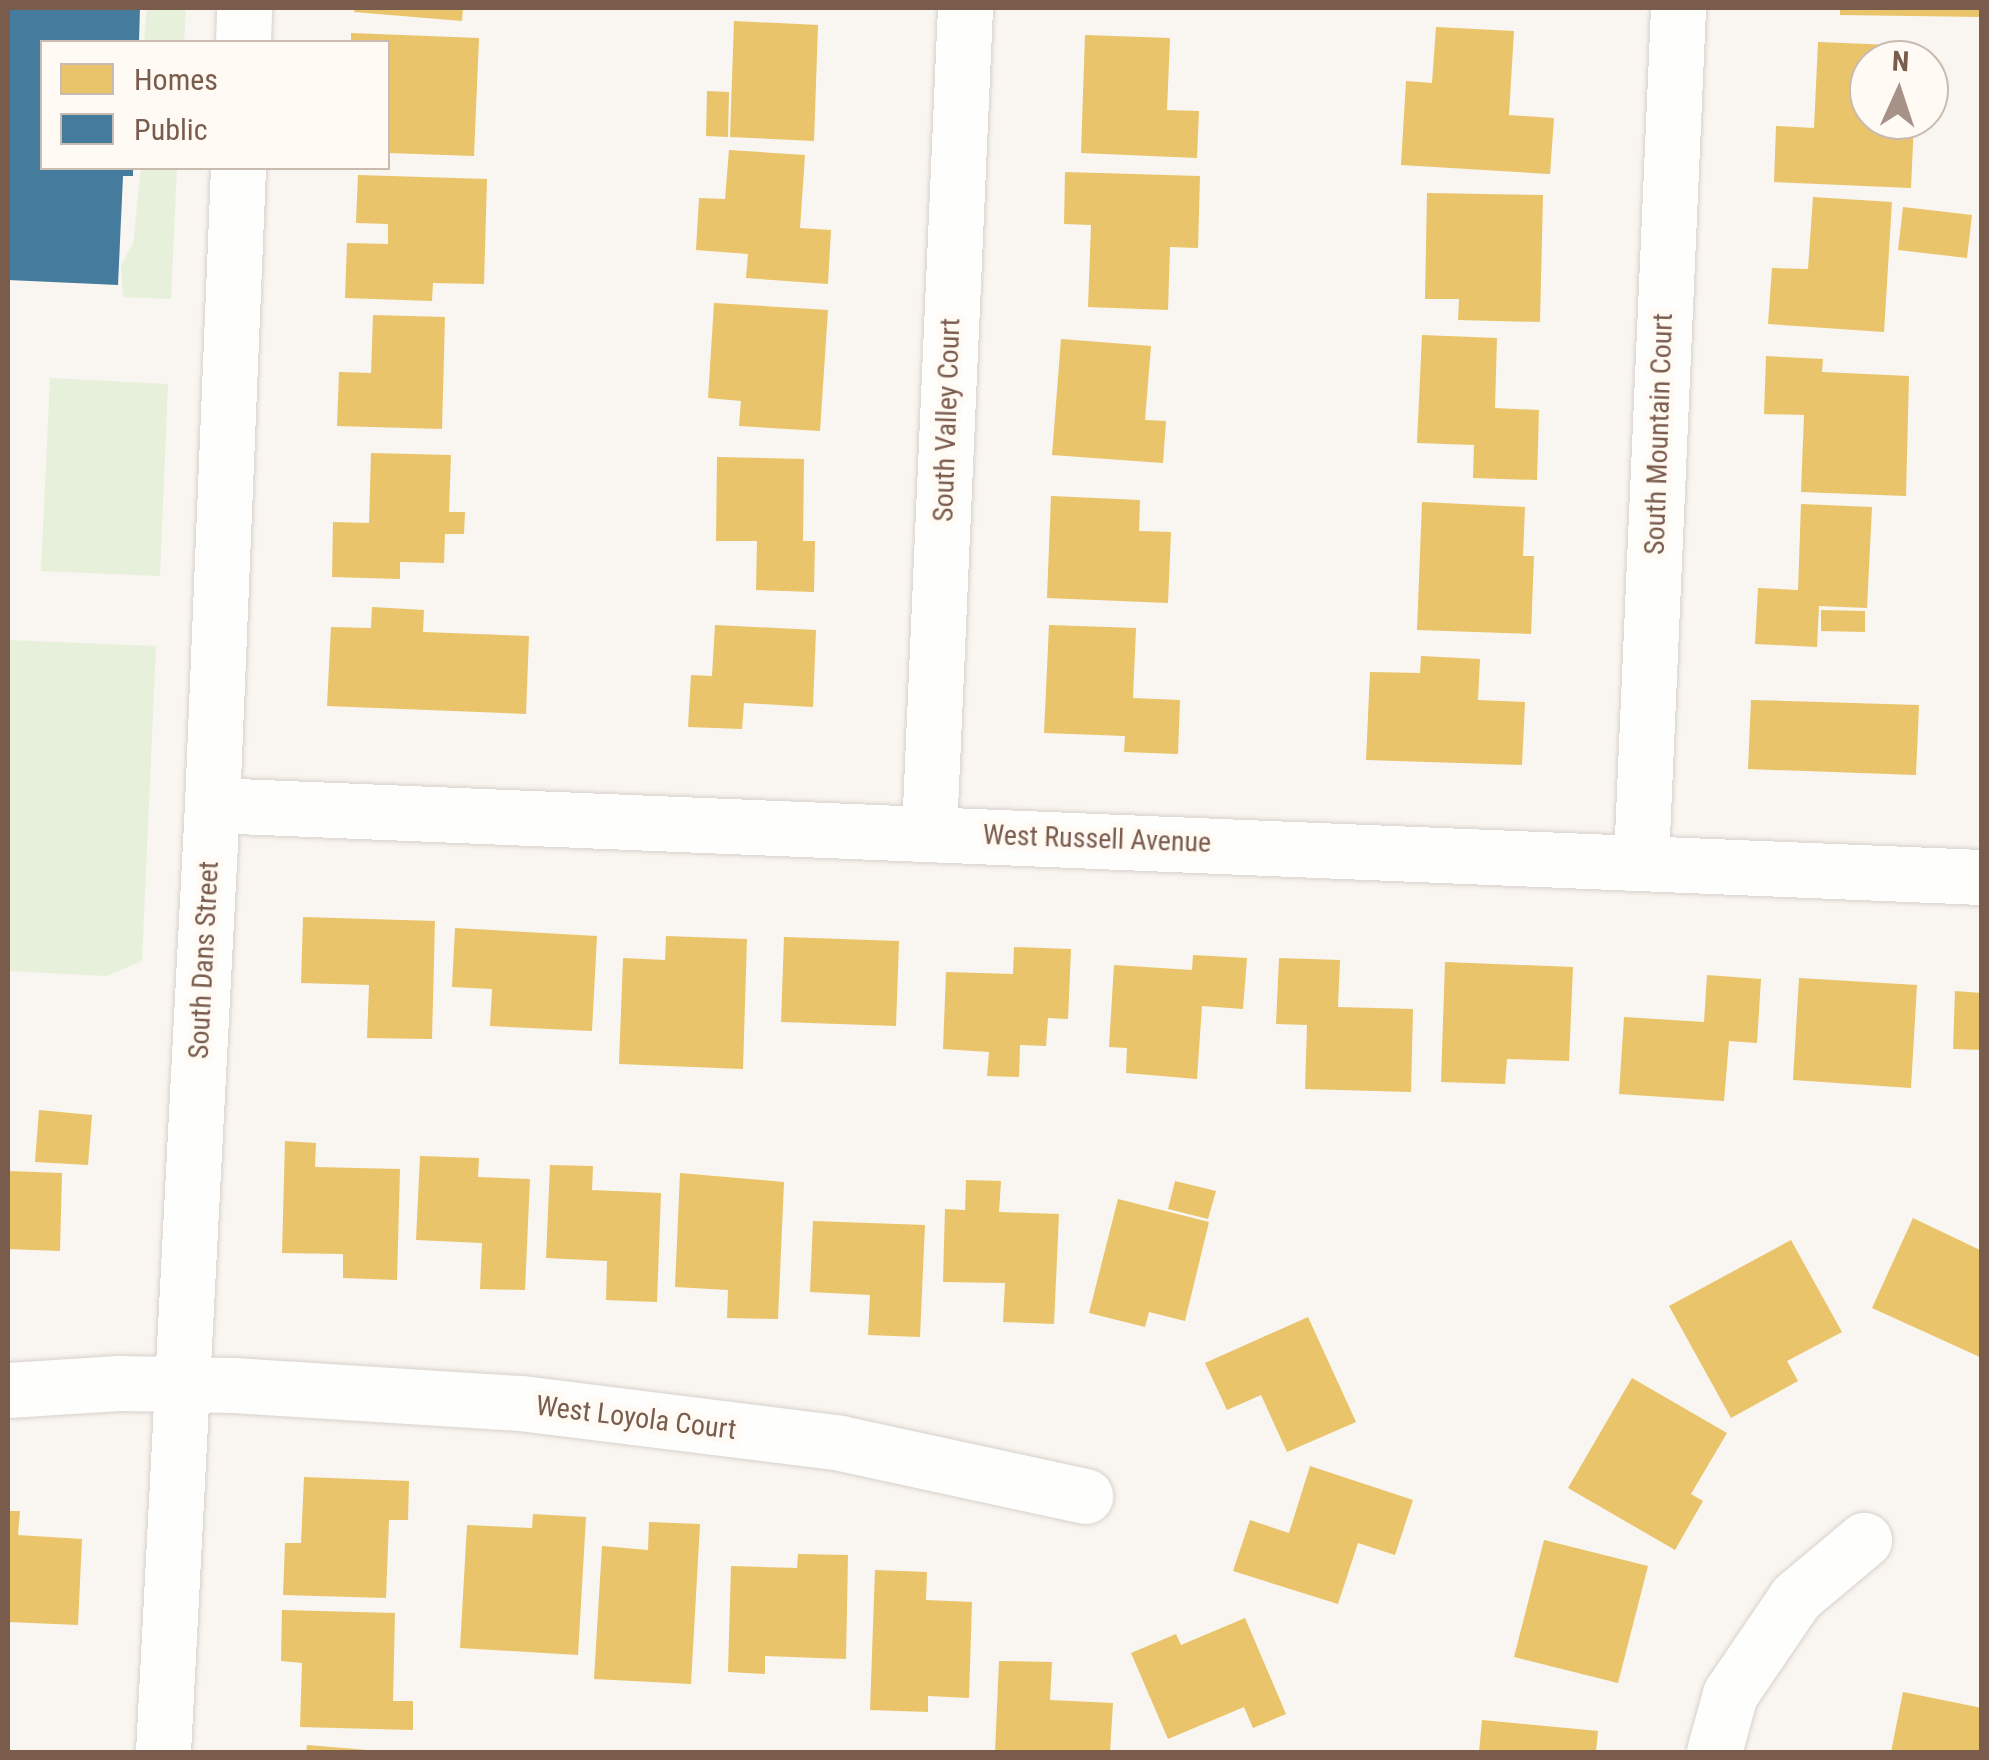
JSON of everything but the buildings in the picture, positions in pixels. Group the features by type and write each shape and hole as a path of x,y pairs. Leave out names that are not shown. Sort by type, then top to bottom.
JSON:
{"street":[{"path":"243,40 244,8"},
{"name":"South Valley Court","path":"929,832 965,8"},
{"name":"South Mountain Court","path":"1641,860 1678,8"},
{"name":"South Dans Street","path":"163,1752 212,805 238,170"},
{"name":"West Russell Avenue","path":"212,805 1641,860 1982,877"},
{"name":"West Loyola Court","path":"8,1390 51,1385 182,1385 540,1406 840,1443 1085,1496"},
{"path":"1714,1752 1730,1694 1796,1597 1864,1540"}],"green space":[{"path":"147,8 186,8 184,40 144,40"},
{"path":"141,170 177,170 171,299 123,297 121,265 133,244"},
{"path":"50,378 168,384 160,576 41,571"},
{"path":"8,640 156,646 142,961 106,976 8,971"}]}
